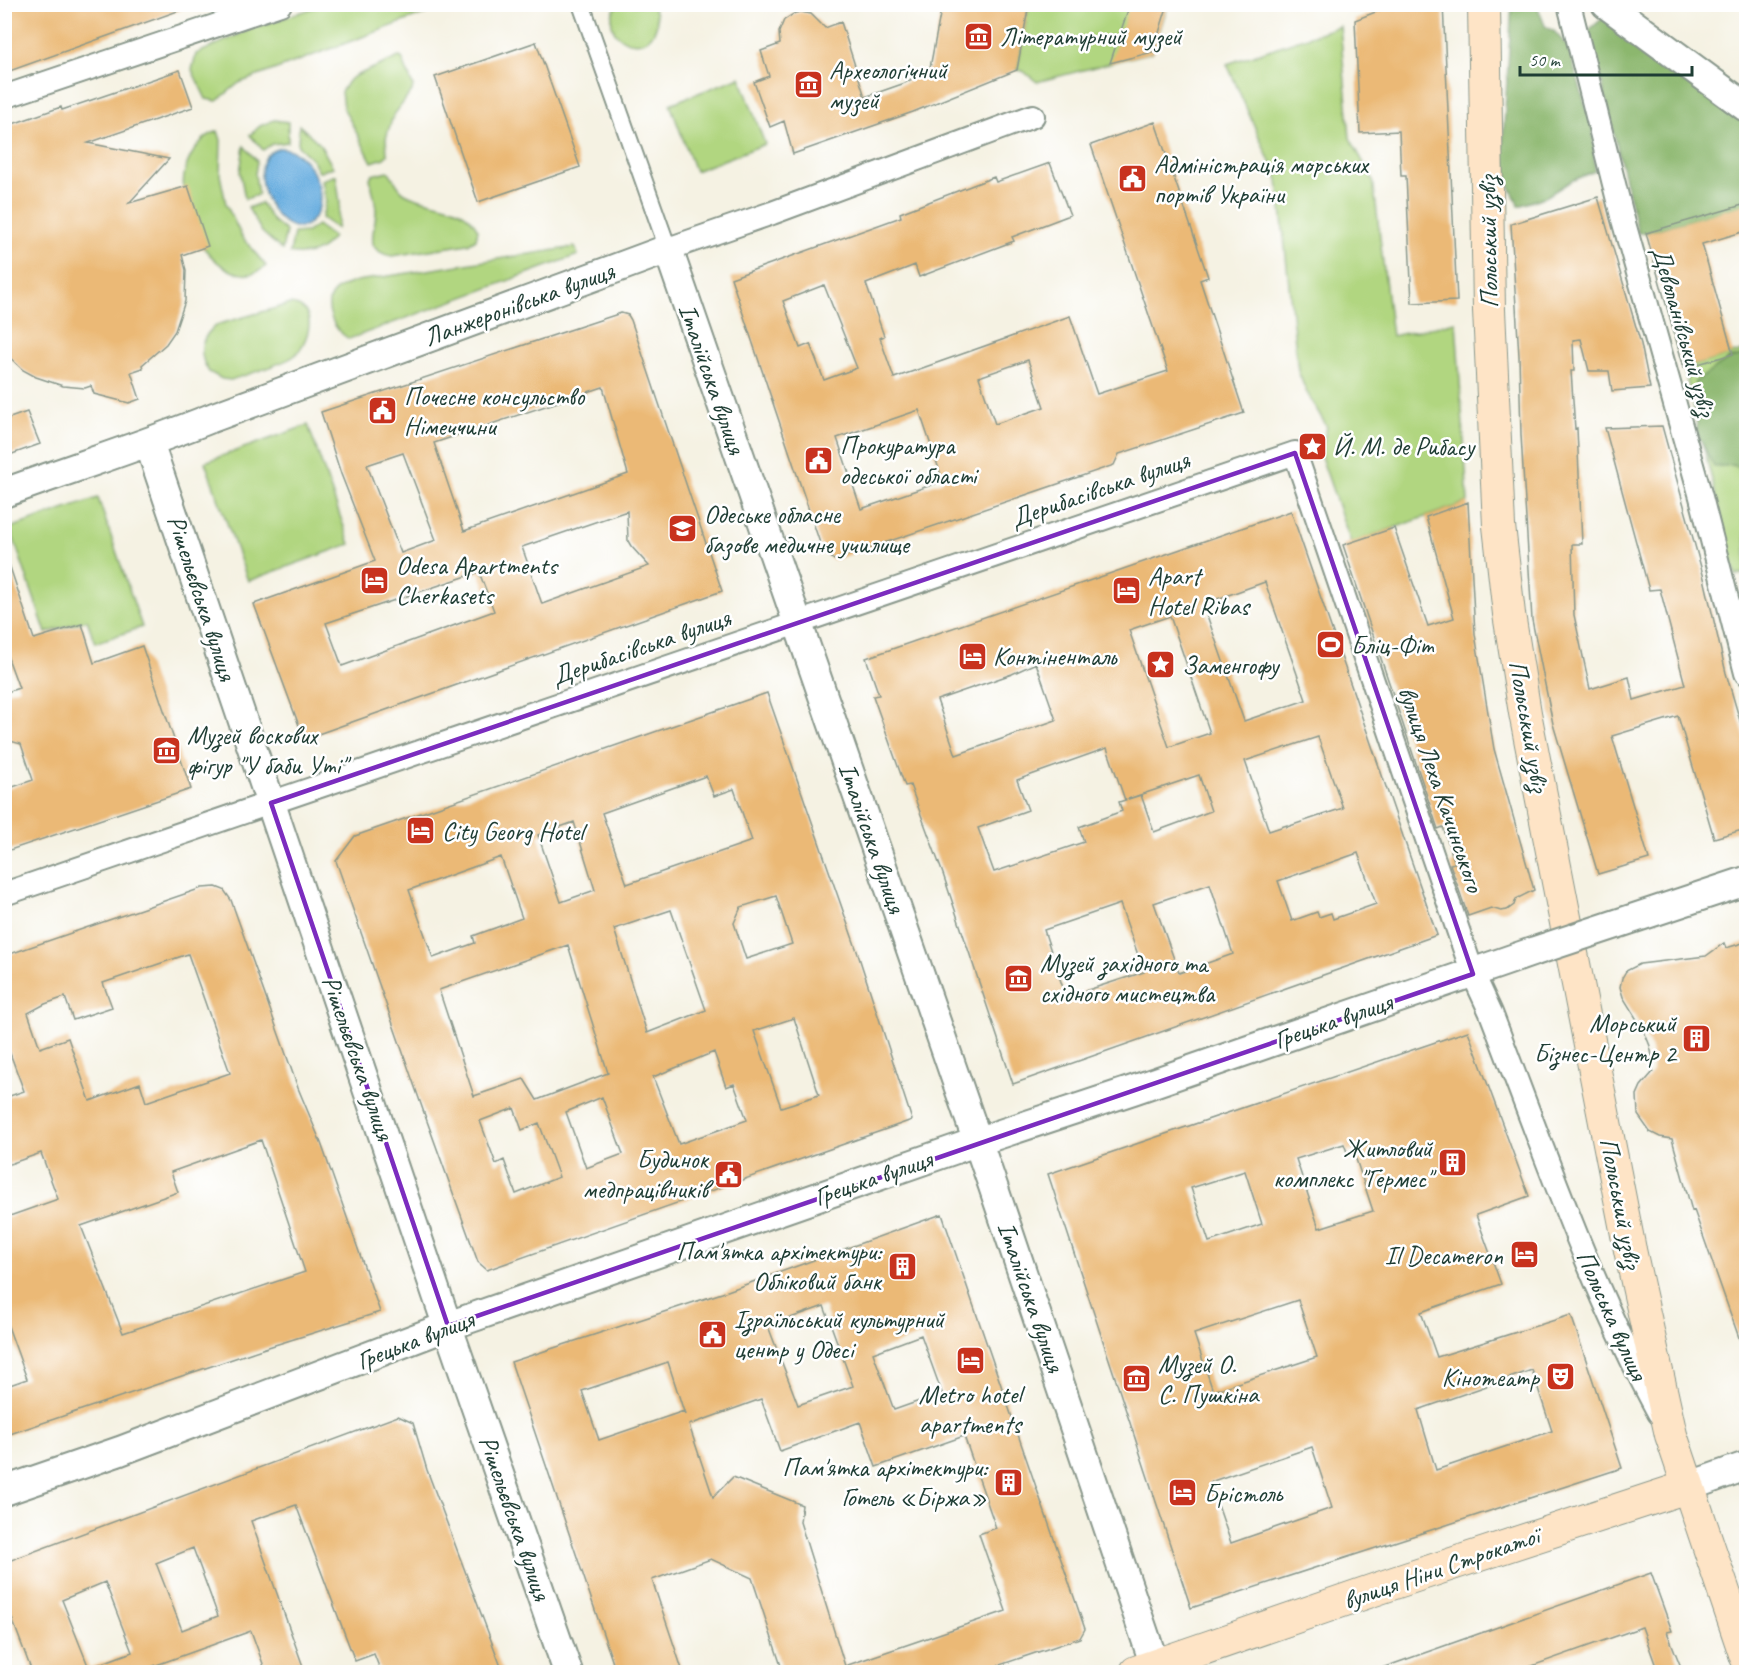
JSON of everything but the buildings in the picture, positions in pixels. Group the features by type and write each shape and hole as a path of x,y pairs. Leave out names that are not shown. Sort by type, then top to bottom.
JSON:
{"main road":[{"name":"Польський узвіз","path":"1484,4 1488,310 1499,526 1509,614 1525,713 1628,1239 1671,1435"},
{"name":"Польська вулиця","path":"1671,1435 1746,1657"},
{"name":"вулиця Ніни Строкатої","path":"1150,1670 1397,1582 1687,1487"}],"street":[{"path":"4,97 280,4"},
{"name":"Італійська вулиця","path":"580,4 668,249 1079,1437 1150,1670"},
{"name":"Деволанівський узвіз","path":"1569,4 1622,216 1701,497 1746,673"},
{"path":"1606,4 1746,107"},
{"name":"Ланжеронівська вулиця","path":"4,493 149,443 668,249 1033,116"},
{"name":"Рішельєвська вулиця","path":"149,443 448,1326 568,1672"},
{"name":"Дерибасівська вулиця","path":"4,894 1295,453"},
{"name":"вулиця Леха Качинського","path":"1295,453 1473,974"},
{"name":"Грецька вулиця","path":"4,1491 129,1447 448,1326 976,1142 1746,881"},
{"name":"Польська вулиця","path":"1473,974 1491,1013 1598,1290 1671,1435"},
{"name":"вулиця Ніни Строкатої","path":"1687,1487 1746,1466"}],"highlighted area":[{"path":"1295,453 1473,974 448,1326 271,803"}],"green space":[{"path":"322,5 448,5 239,83 217,101 206,99 192,70 196,54 251,29"},
{"path":"617,5 651,5 657,21 651,36 634,43 617,35 612,17"},
{"path":"1029,5 1168,5 1153,52 1037,82 1023,71 1017,70"},
{"path":"1512,5 1537,5 1545,26 1554,31 1568,47 1593,130 1595,171 1571,181 1547,196 1519,206 1510,187 1502,156"},
{"path":"1603,18 1746,117 1746,205 1646,233 1638,233 1589,30"},
{"path":"1340,26 1350,138 1373,180 1392,336 1456,322 1468,502 1351,543 1320,454 1327,427 1306,391 1298,371 1278,180 1227,64"},
{"path":"399,57 402,58 413,86 412,91 393,116 386,138 387,155 372,162 343,107 341,92 348,81 355,76"},
{"path":"740,77 765,144 695,171 670,104"},
{"path":"274,120 288,122 288,142 272,144 263,150 250,135 260,126"},
{"path":"299,125 319,143 333,167 319,172 312,159 298,146"},
{"path":"218,131 221,140 220,175 226,204 242,237 266,266 258,272 240,274 216,261 200,241 185,195 183,182 191,155 203,140"},
{"path":"244,146 257,161 255,174 258,195 245,199 240,172"},
{"path":"388,171 405,193 455,209 472,220 478,230 476,239 468,244 392,256 376,249 372,239 376,207 370,178 372,175"},
{"path":"336,175 340,203 337,229 322,218 326,201 322,180"},
{"path":"261,203 273,221 286,231 282,250 262,232 248,208"},
{"path":"317,225 333,237 329,242 320,250 309,254 290,253 294,233 307,232"},
{"path":"575,247 578,255 349,339 338,330 331,317 330,297 343,286 357,281"},
{"path":"290,304 304,310 309,322 306,338 294,356 273,366 231,380 222,379 209,372 203,358 202,345 213,328 219,324"},
{"path":"1746,350 1746,573 1736,576 1684,368"},
{"path":"1746,355 1746,471 1733,465 1714,467 1697,433 1695,382 1729,359"},
{"path":"308,425 350,544 248,581 205,462"},
{"path":"98,498 142,627 95,643 87,620 46,633 10,528"}],"water":[{"path":"281,148 291,150 300,156 315,176 319,187 318,210 313,219 301,227 289,225 277,215 262,185 262,169 267,155"}],"place":[{"name":"Літературний музей","path":"979,36"},
{"name":"Археологічний музей","path":"808,85"},
{"name":"Адміністрація морських портів України","path":"1133,179"},
{"name":"Почесне консульство Німеччини","path":"383,411"},
{"name":"Й. М. де Рибасу","path":"1312,446"},
{"name":"Прокуратура одеської області","path":"819,460"},
{"name":"Одеське обласне базове медичне училище","path":"683,529"},
{"name":"Odesa Apartments Cherkasets","path":"375,580"},
{"name":"Apart Hotel Ribas","path":"1127,591"},
{"name":"Бліц-Фіт","path":"1330,645"},
{"name":"Контіненталь","path":"972,656"},
{"name":"Заменгофу","path":"1161,665"},
{"name":"Музей воскових фігур \"У баби Уті\"","path":"166,750"},
{"name":"City Georg Hotel","path":"421,831"},
{"name":"Музей західного та східного мистецтва","path":"1019,978"},
{"name":"Морський Бізнес-Центр 2","path":"1697,1038"},
{"name":"Житловий комплекс \"Гермес\"","path":"1453,1163"},
{"name":"Будинок медпрацівників","path":"729,1174"},
{"name":"Il Decameron","path":"1524,1255"},
{"name":"Пам'ятка архітектури: Обліковий банк","path":"902,1266"},
{"name":"Ізраїльський культурний центр у Одесі","path":"713,1334"},
{"name":"Metro hotel apartments","path":"970,1360"},
{"name":"Кінотеатр","path":"1560,1377"},
{"name":"Музей О. С. Пушкіна","path":"1137,1379"},
{"name":"Пам'ятка архітектури: Готель «Біржа»","path":"1008,1482"},
{"name":"Брістоль","path":"1183,1493"}]}
